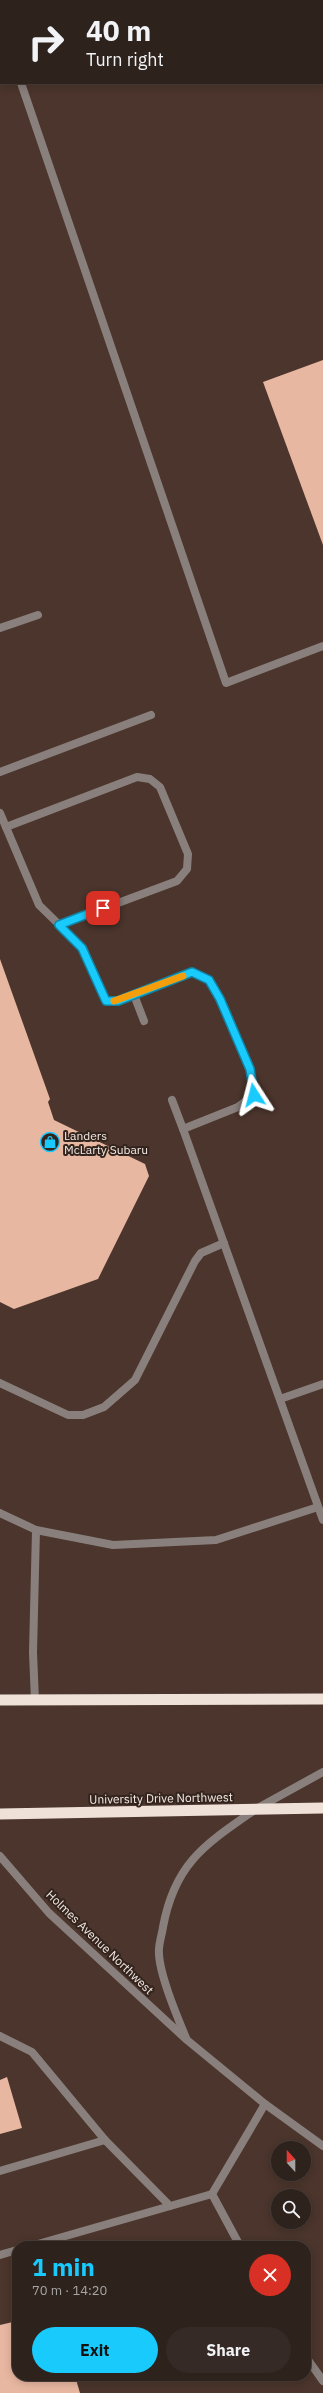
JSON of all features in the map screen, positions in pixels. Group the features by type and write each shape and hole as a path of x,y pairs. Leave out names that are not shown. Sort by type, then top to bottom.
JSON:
{"highway":[{"path":"0,1700 323,1699"},
{"name":"University Drive Northwest","path":"0,1814 323,1808"}],"street":[{"path":"21,84 226,683 323,646"},
{"path":"0,628 38,615"},
{"path":"0,772 151,715"},
{"path":"6,827 137,777 150,779 160,787 188,854 187,869 177,881 59,925"},
{"path":"0,813 39,905 82,948 106,1001 118,1001 192,972 209,980 220,999 250,1069 254,1095 238,1107 184,1129"},
{"path":"134,995 144,1022"},
{"path":"172,1100 184,1129 210,1210 224,1243 323,1520"},
{"path":"0,1383 68,1415 83,1415 104,1407 135,1380 195,1261 201,1254 224,1243"},
{"path":"280,1399 323,1384"},
{"path":"0,1513 36,1530 113,1545 216,1540 318,1507"},
{"path":"35,1701 33,1652 36,1530"},
{"name":"Holmes Avenue Northwest","path":"187,2040 169,1994 159,1954 168,1900 190,1861 209,1841 256,1809 323,1772"},
{"name":"Holmes Avenue Northwest","path":"0,1856 49,1913 187,2040 265,2104 323,2146"},
{"path":"0,2036 32,2052 105,2140 170,2206"},
{"path":"48,2241 212,2194 265,2104"},
{"path":"0,2171 105,2140"},
{"path":"212,2194 237,2241"},
{"path":"0,2255 12,2251"},
{"path":"311,2364 323,2381"}],"shaded area":[{"path":"0,84 323,84 323,2393 0,2393"}],"building":[{"path":"323,360 323,545 263,382"},
{"name":"Landers McLarty Subaru","path":"0,959 50,1099 48,1102 54,1120 145,1164 149,1176 98,1279 14,1309 0,1302"},
{"path":"7,2077 22,2128 0,2134 0,2080"},
{"path":"12,2322 12,2381 76,2381 80,2393 0,2393 0,2325"}],"slow traffic":[{"path":"114,1001 118,1001 183,976"}],"place":[{"name":"Landers McLarty Subaru","path":"50,1142"}],"route":[{"path":"103,908 59,925 82,948 100,991 106,1001 118,1001 192,972 209,980 220,999 250,1069 254,1095"}]}
